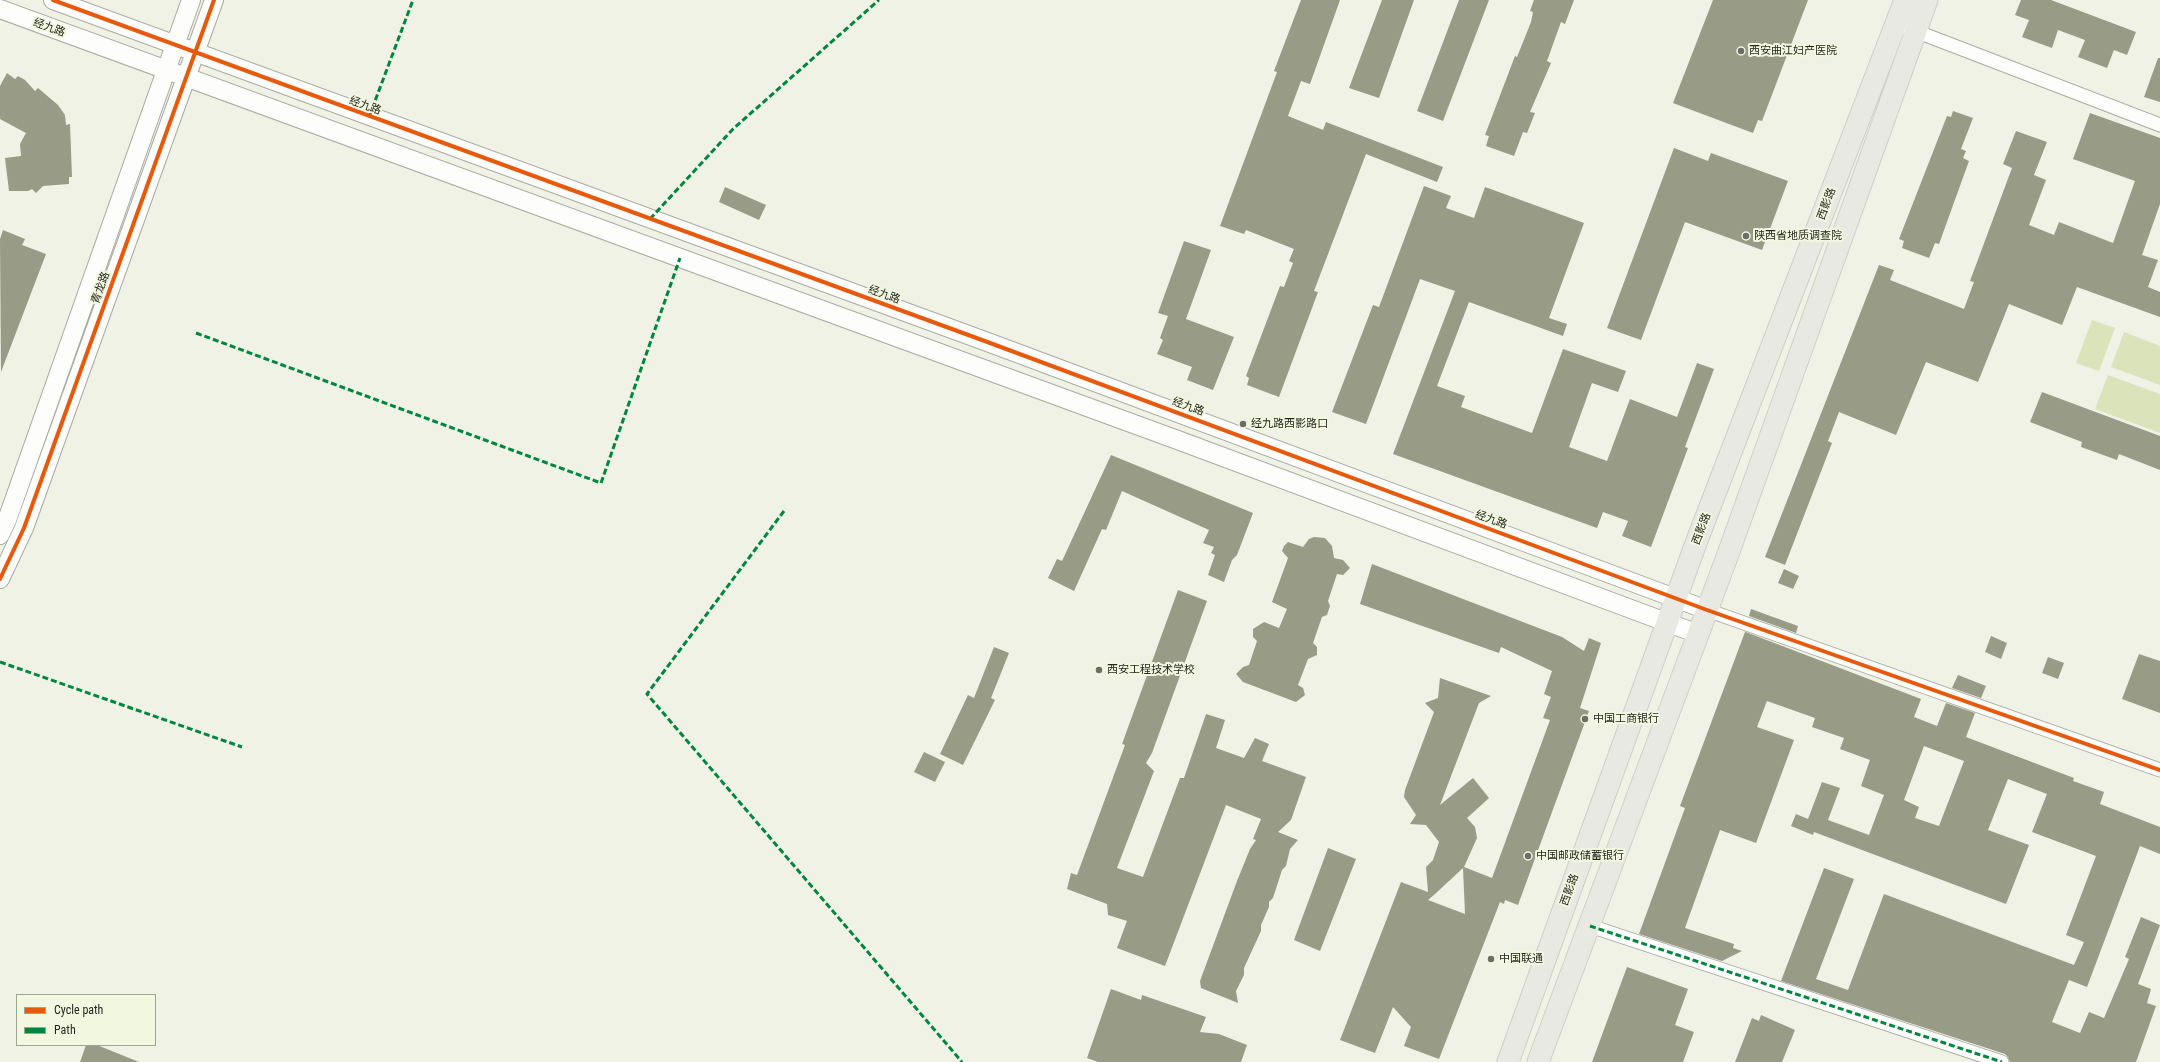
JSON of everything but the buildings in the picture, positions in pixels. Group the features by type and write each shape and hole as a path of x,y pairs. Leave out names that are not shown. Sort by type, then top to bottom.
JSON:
{"main road":[{"name":"西影路","path":"1538,1062 1707,610 1906,28 1906,0"},
{"name":"西影路","path":"1508,1062 1676,599 1906,28 1927,0"}],"street":[{"name":"经九路","path":"53,0 982,340 1707,610"},
{"name":"青龙路","path":"0,535 7,520 191,0"},
{"name":"青龙路","path":"0,580 24,528 214,0"},
{"name":"经九路","path":"0,9 1183,442 1698,634"},
{"path":"1906,28 2160,125"},
{"path":"1707,610 2160,770"},
{"path":"1590,926 2002,1062"}],"green space":[{"path":"2092,320 2115,328 2099,371 2076,363"},
{"path":"2124,332 2160,346 2160,385 2111,367"},
{"path":"2108,375 2160,394 2160,433 2095,409"}],"marked path":[{"path":"369,117 413,0"},
{"path":"650,219 733,129 879,0"},
{"path":"196,333 601,483 680,258"},
{"path":"784,511 647,694 962,1062"},
{"path":"0,662 242,747"},
{"path":"1590,926 2002,1062"}],"cycle path":[{"path":"53,0 982,340 1707,610 2160,770"},
{"path":"0,579 24,528 214,0"}],"place":[{"name":"西安曲江妇产医院","path":"1741,51"},
{"name":"陕西省地质调查院","path":"1746,236"},
{"name":"经九路西影路口","path":"1243,424"},
{"name":"西安工程技术学校","path":"1099,670"},
{"name":"中国工商银行","path":"1585,719"},
{"name":"中国邮政储蓄银行","path":"1528,856"},
{"name":"中国联通","path":"1491,959"}]}
